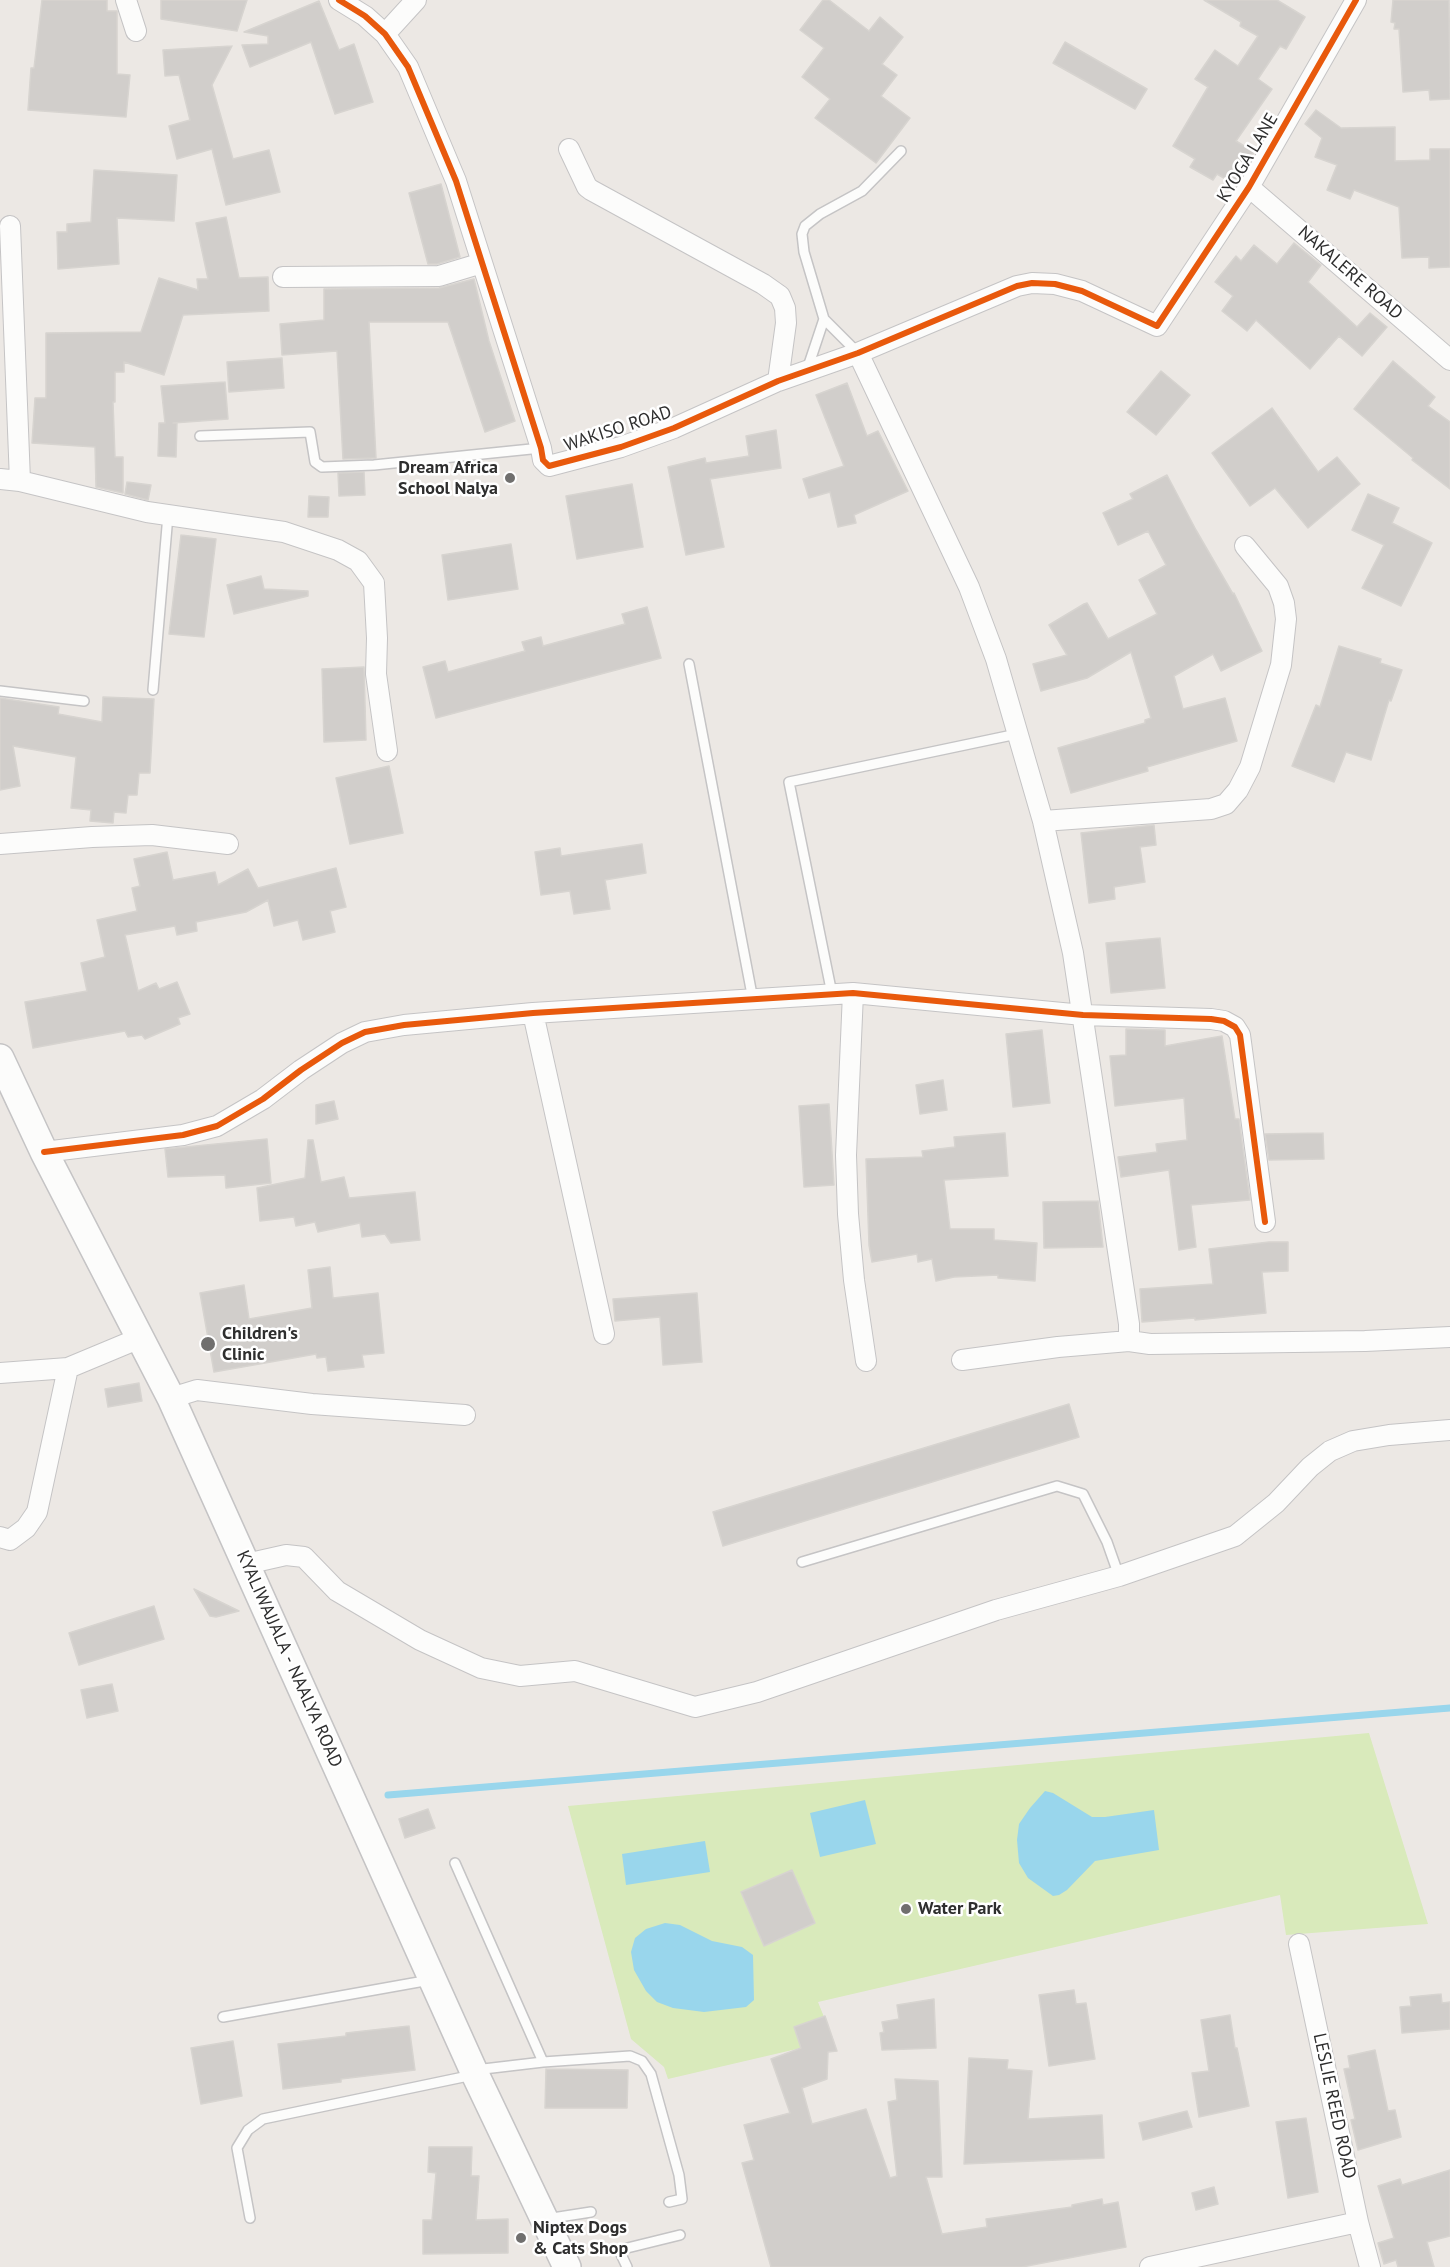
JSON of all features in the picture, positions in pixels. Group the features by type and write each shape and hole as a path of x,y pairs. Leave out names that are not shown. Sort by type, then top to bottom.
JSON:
{"main road":[{"name":"KYALIWAJJALA - NAALYA ROAD","path":"0,1058 44,1152 171,1398 475,2072 567,2267"}],"street":[{"path":"126,0 136,31"},
{"name":"WAKISO ROAD","path":"339,0 366,16 385,34 408,67 456,181 543,460 549,466 621,447 674,428 778,381 858,353 1017,286 1032,283 1055,284 1082,291 1157,326"},
{"path":"385,34 416,0"},
{"name":"KYOGA LANE","path":"1157,326 1250,187 1356,0"},
{"path":"569,149 587,187 591,190 763,284 780,296 785,308 786,323 778,381"},
{"name":"NAKALERE ROAD","path":"1250,187 1450,360"},
{"path":"10,226 20,481"},
{"path":"283,277 439,276 482,263"},
{"path":"858,353 969,587 996,659 1043,821 1073,953 1129,1324 1129,1341"},
{"path":"0,479 20,481 147,512 285,532 338,550 358,561 374,583 376,674 387,751"},
{"path":"1043,821 1211,809 1226,804 1238,790 1250,767 1281,665 1286,619 1284,603 1278,586 1245,546"},
{"path":"0,844 152,835 228,844"},
{"path":"853,993 847,1179 854,1280 866,1360"},
{"path":"44,1152 183,1135 217,1126 263,1099 342,1043 365,1032 404,1025 534,1013 853,993 1083,1015 1211,1019 1224,1021 1235,1027 1240,1035 1265,1222"},
{"path":"534,1013 604,1334"},
{"path":"962,1360 1058,1347 1129,1341 1150,1344 1365,1341 1450,1337"},
{"path":"0,1373 68,1368 140,1338"},
{"path":"0,1537 10,1540 26,1528 37,1512 68,1368"},
{"path":"171,1398 197,1390 312,1404 465,1414"},
{"path":"246,1564 286,1555 304,1557 337,1591 420,1640 481,1668 520,1676 575,1671 695,1707 757,1692 996,1610 1119,1576 1234,1536 1276,1503 1310,1467 1330,1451 1353,1441 1389,1435 1450,1430"},
{"name":"LESLIE REED ROAD","path":"1299,1944 1358,2222 1370,2267"},
{"path":"1150,2267 1358,2222"}],"lane":[{"path":"858,353 824,319 804,252 802,234 805,226 820,214 862,190 902,151"},
{"path":"807,371 824,319"},
{"path":"200,436 310,432 315,462 322,467 374,465 541,448"},
{"path":"153,690 168,515"},
{"path":"689,664 753,1000"},
{"path":"0,691 84,701"},
{"path":"832,994 789,782 1017,734"},
{"path":"802,1562 1058,1486 1083,1494 1107,1542 1119,1576"},
{"path":"455,1863 543,2062"},
{"path":"223,2017 434,1979"},
{"path":"250,2218 237,2148 248,2130 263,2119 475,2072 543,2062 630,2056 642,2061 651,2074 679,2175 682,2199 669,2202"},
{"path":"544,2219 591,2212"},
{"path":"627,2267 620,2250 680,2235"}],"green space":[{"name":"Water Park","path":"1369,1733 1428,1924 1286,1935 1280,1895 818,2002 832,2037 801,2048 668,2079 664,2067 631,2039 568,1806"}],"water":[{"path":"1045,1791 1053,1793 1092,1817 1154,1810 1159,1850 1095,1861 1067,1890 1053,1896 1028,1878 1019,1863 1017,1840 1019,1824"},
{"path":"865,1800 876,1844 820,1857 810,1813"},
{"path":"705,1841 710,1872 626,1885 622,1854"},
{"path":"665,1923 680,1925 712,1941 742,1947 753,1955 754,2000 746,2007 704,2012 673,2008 657,2002 646,1991 634,1970 631,1952 635,1938 646,1929"}],"building":[{"path":"42,0 107,0 107,11 117,11 117,74 130,75 126,117 28,110 31,68 34,68"},
{"path":"161,0 247,0 237,31 161,19"},
{"path":"823,0 829,0 869,31 880,17 903,37 882,64 897,75 881,96 910,118 876,163 815,118 830,99 802,77 824,48 800,30"},
{"path":"1204,0 1277,0 1305,17 1286,49 1280,46 1258,79 1272,89 1236,141 1254,152 1234,184 1217,174 1213,180 1190,167 1195,159 1173,146 1208,87 1195,79 1215,50 1238,66 1258,36 1240,26 1241,22"},
{"path":"1393,0 1449,0 1450,99 1430,100 1429,90 1403,92 1399,29 1394,29 1395,23 1391,22"},
{"path":"319,1 339,50 354,44 373,102 335,114 311,42 250,67 242,45 268,44 268,36 244,32"},
{"path":"1065,42 1147,89 1135,109 1053,63"},
{"path":"232,46 212,85 233,159 269,150 280,192 226,205 212,149 177,159 169,126 190,120 179,75 165,76 163,50"},
{"path":"1316,110 1341,128 1395,127 1395,161 1430,160 1430,149 1450,149 1450,267 1429,268 1429,257 1402,258 1399,207 1354,190 1350,199 1327,190 1337,165 1315,157 1322,138 1305,124"},
{"path":"94,170 177,175 174,221 117,218 119,264 58,269 57,232 67,232 67,224 91,222"},
{"path":"441,184 460,257 437,264 428,264 409,193"},
{"path":"226,217 239,278 268,277 269,311 183,315 164,375 124,362 124,372 115,372 115,402 113,402 115,457 123,457 123,493 96,487 95,447 32,443 35,398 46,398 46,333 141,332 159,278 198,290 197,279 208,279 196,223"},
{"path":"1294,243 1321,265 1308,282 1357,327 1370,313 1387,327 1362,356 1339,336 1310,369 1256,320 1247,331 1222,311 1233,296 1215,282 1236,256 1241,261 1254,245 1277,264"},
{"path":"474,279 489,341 515,421 485,432 448,322 369,322 376,458 343,459 337,351 282,355 280,324 324,320 324,289 439,288"},
{"path":"282,358 284,388 229,392 227,362"},
{"path":"1393,361 1435,397 1428,406 1450,422 1450,489 1412,460 1413,458 1354,409"},
{"path":"1161,371 1190,395 1156,435 1127,412"},
{"path":"225,382 228,419 173,423 177,423 176,457 158,456 159,423 165,423 161,386"},
{"path":"847,383 867,436 878,431 908,491 854,515 856,523 838,527 830,492 809,498 803,479 844,466 816,395"},
{"path":"1272,408 1318,472 1337,457 1360,484 1308,528 1275,488 1250,506 1212,453"},
{"path":"776,430 781,468 710,479 724,547 686,555 668,467 705,458 706,463 749,456 746,436"},
{"path":"364,472 365,495 339,496 338,473"},
{"path":"1167,475 1196,530 1234,593 1262,651 1221,671 1213,654 1174,676 1183,709 1225,698 1237,741 1147,767 1148,771 1071,793 1058,748 1145,723 1145,720 1151,718 1131,652 1087,678 1041,691 1033,664 1067,655 1049,625 1084,604 1087,603 1108,639 1157,614 1139,580 1166,565 1148,531 1118,545 1103,513 1133,499 1130,494"},
{"path":"127,482 151,485 148,500 125,494"},
{"path":"632,484 643,547 577,559 566,496"},
{"path":"1368,494 1399,508 1392,523 1432,543 1401,606 1362,588 1384,545 1352,530"},
{"path":"309,496 329,497 328,517 308,517"},
{"path":"181,535 216,539 204,637 169,634"},
{"path":"511,544 518,589 448,600 442,555"},
{"path":"261,576 264,589 308,591 308,596 234,614 227,585"},
{"path":"647,607 661,658 436,718 423,667 445,661 448,672 525,651 522,642 541,637 543,646 625,624 622,614"},
{"path":"1339,646 1381,659 1380,663 1402,670 1391,701 1389,700 1371,760 1346,752 1334,782 1292,766 1316,705 1320,707"},
{"path":"364,667 366,740 324,742 322,669"},
{"path":"103,697 154,699 150,773 139,773 137,795 128,795 126,813 114,812 113,823 90,821 91,810 71,808 76,757 13,746 20,786 0,790 0,698 59,707 58,714 102,722"},
{"path":"389,766 403,833 350,844 336,778"},
{"path":"1154,825 1156,845 1140,847 1145,882 1114,887 1115,899 1089,903 1081,833"},
{"path":"642,844 646,873 605,880 610,909 574,914 570,891 541,895 535,852 560,848 561,856"},
{"path":"167,852 173,880 215,872 218,885 248,869 258,888 336,868 346,907 330,911 335,932 303,940 298,920 274,926 268,900 246,912 196,922 197,931 177,935 175,926 125,935 138,991 156,983 159,989 177,982 190,1014 178,1018 180,1024 145,1039 142,1035 128,1037 125,1031 33,1048 25,1002 87,991 81,963 105,957 97,920 137,911 132,888 140,886 134,859"},
{"path":"1160,938 1165,988 1111,993 1106,943"},
{"path":"1126,1029 1165,1030 1165,1046 1222,1036 1235,1119 1239,1119 1250,1200 1191,1205 1196,1247 1179,1250 1169,1170 1121,1177 1118,1157 1157,1152 1156,1144 1187,1140 1184,1098 1115,1106 1110,1056 1126,1055"},
{"path":"1042,1030 1050,1103 1013,1107 1006,1034"},
{"path":"943,1080 947,1110 920,1114 916,1085"},
{"path":"334,1101 338,1119 316,1124 316,1105"},
{"path":"829,1104 834,1185 804,1187 799,1106"},
{"path":"1005,1133 1008,1176 944,1180 950,1229 994,1229 994,1240 1037,1243 1035,1281 998,1278 998,1275 954,1277 936,1281 932,1259 918,1262 917,1254 872,1262 869,1245 866,1159 923,1157 922,1151 955,1147 954,1137"},
{"path":"1323,1133 1324,1159 1269,1160 1265,1134"},
{"path":"267,1139 271,1183 226,1188 225,1175 168,1177 165,1149"},
{"path":"308,1140 313,1140 321,1182 344,1177 349,1198 415,1192 420,1240 391,1243 385,1234 362,1237 360,1223 318,1232 315,1222 296,1226 294,1217 260,1221 257,1188 305,1178"},
{"path":"1098,1201 1103,1247 1044,1248 1043,1202"},
{"path":"1288,1242 1288,1271 1262,1272 1266,1313 1195,1320 1195,1318 1142,1322 1140,1289 1213,1284 1209,1249"},
{"path":"330,1267 333,1298 378,1293 384,1353 362,1355 364,1367 328,1371 326,1357 317,1358 316,1354 214,1372 200,1293 244,1285 249,1319 312,1308 308,1270"},
{"path":"697,1293 702,1362 663,1365 660,1317 615,1321 613,1299"},
{"path":"139,1383 142,1401 108,1407 105,1389"},
{"path":"1069,1404 1079,1437 723,1546 713,1512"},
{"path":"194,1589 239,1611 216,1617 210,1616"},
{"path":"154,1606 164,1639 79,1665 69,1633"},
{"path":"112,1684 118,1711 87,1718 81,1690"},
{"path":"428,1809 435,1828 405,1838 399,1819"},
{"path":"792,1870 815,1923 764,1946 741,1892"},
{"path":"1074,1990 1076,2004 1086,2003 1095,2059 1049,2066 1039,1995"},
{"path":"1441,1994 1442,2003 1450,2002 1450,2029 1402,2033 1400,2007 1411,2006 1410,1997"},
{"path":"934,1999 936,2048 882,2050 880,2033 884,2032 882,2022 899,2019 897,2005"},
{"path":"1230,2015 1235,2048 1237,2048 1249,2106 1199,2117 1192,2073 1209,2071 1201,2020"},
{"path":"825,2016 837,2051 828,2052 827,2079 802,2088 812,2124 866,2109 890,2178 897,2176 888,2102 897,2100 895,2079 938,2081 942,2177 926,2177 942,2234 987,2227 986,2219 1072,2207 1072,2205 1102,2199 1103,2205 1118,2202 1126,2247 1022,2267 771,2267 742,2163 754,2160 744,2125 790,2113 771,2059 801,2048 794,2027"},
{"path":"409,2026 415,2070 283,2089 278,2044"},
{"path":"233,2041 242,2096 201,2104 191,2048"},
{"path":"1375,2050 1388,2111 1395,2110 1401,2137 1358,2150 1351,2120 1355,2119 1344,2069 1350,2068 1348,2056"},
{"path":"969,2058 1008,2060 1007,2069 1032,2071 1028,2119 1102,2115 1104,2158 964,2164"},
{"path":"546,2069 628,2070 627,2108 545,2108"},
{"path":"1187,2111 1192,2127 1143,2140 1139,2123"},
{"path":"1306,2118 1318,2192 1288,2198 1276,2122"},
{"path":"429,2147 472,2147 471,2176 479,2176 476,2220 508,2219 508,2253 423,2254 423,2220 432,2220 436,2173 428,2172"},
{"path":"1450,2170 1450,2236 1427,2242 1434,2267 1398,2267 1396,2260 1384,2264 1378,2243 1394,2238 1378,2186 1400,2179 1402,2185"},
{"path":"1214,2187 1218,2204 1196,2210 1192,2193"}],"waterway":[{"path":"388,1795 1450,1708"}],"cycle path":[{"path":"339,0 365,16 385,34 408,67 456,181 543,460 549,466 621,447 674,428 778,381 858,353 1017,286 1032,283 1055,284 1082,291 1157,326 1249,187 1356,0"},
{"path":"44,1152 183,1135 217,1126 263,1099 342,1043 365,1032 404,1025 533,1013 853,993 1083,1015 1211,1019 1224,1021 1235,1027 1240,1035 1265,1222"}],"place":[{"name":"Dream Africa School Nalya","path":"510,478"},
{"name":"Children's Clinic","path":"208,1344"},
{"name":"Water Park","path":"906,1909"},
{"name":"Niptex Dogs & Cats Shop","path":"521,2238"}]}
